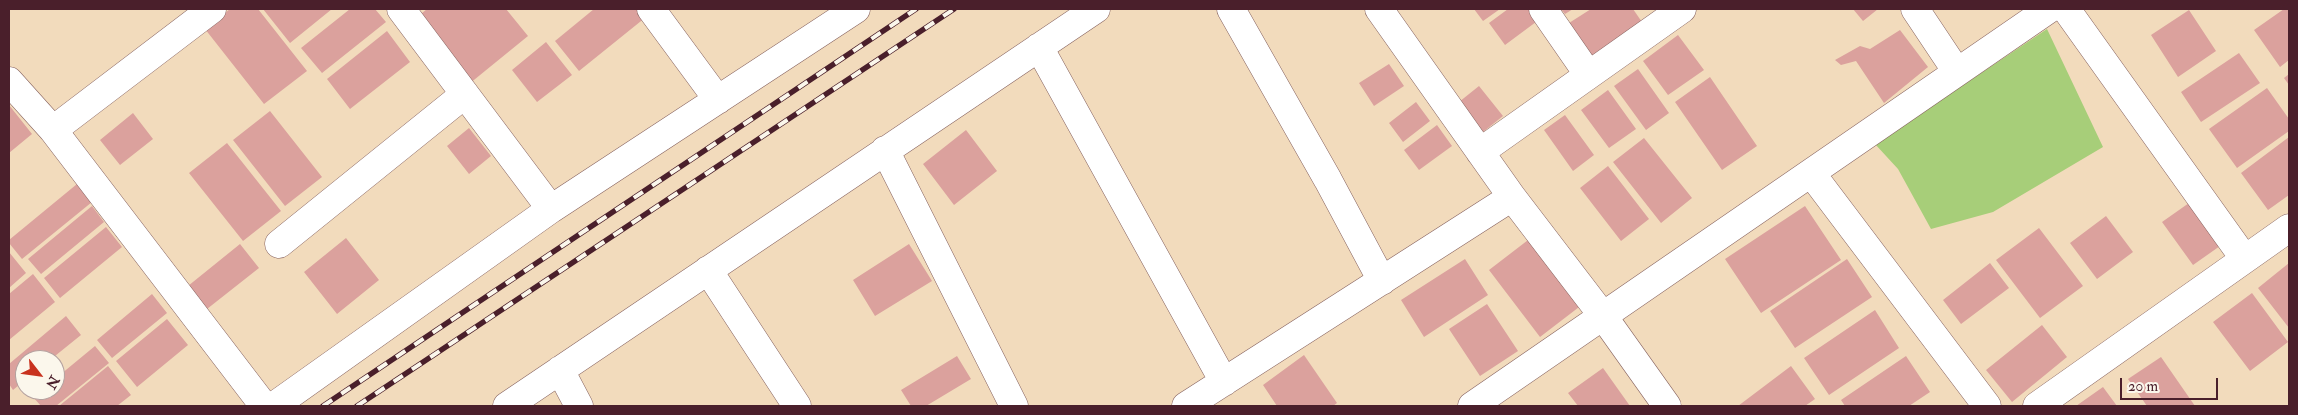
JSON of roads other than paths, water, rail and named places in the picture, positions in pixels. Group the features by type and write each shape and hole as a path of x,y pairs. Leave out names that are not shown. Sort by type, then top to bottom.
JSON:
{"street":[{"path":"53,130 212,9"},
{"path":"401,9 551,209"},
{"path":"651,9 718,100"},
{"path":"274,406 551,209 856,9"},
{"path":"507,406 1096,9"},
{"path":"1231,9 1328,180 1382,281"},
{"path":"1379,9 1512,197 1603,316 1666,406"},
{"path":"1543,9 1588,74"},
{"path":"1480,152 1682,9"},
{"path":"1915,9 1957,72"},
{"path":"1472,406 2049,9"},
{"path":"2066,9 2244,258"},
{"path":"1039,47 1224,382"},
{"path":"9,81 53,130 264,406"},
{"path":"279,244 465,94"},
{"path":"885,150 1014,406"},
{"path":"1811,173 1987,406"},
{"path":"1186,406 1512,197"},
{"path":"2037,406 2289,228"},
{"path":"708,270 798,406"},
{"path":"560,370 579,406"}],"railway":[{"path":"323,406 916,9"},
{"path":"357,406 954,9"}]}
